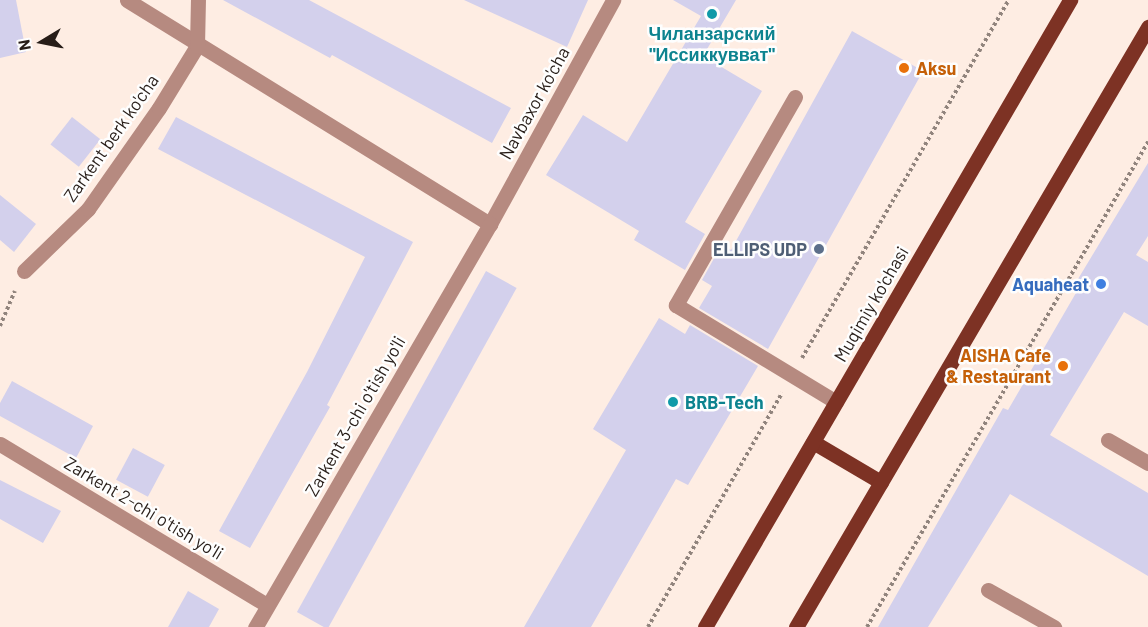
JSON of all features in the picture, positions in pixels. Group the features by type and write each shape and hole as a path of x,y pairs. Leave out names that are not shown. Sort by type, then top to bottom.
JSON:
{"main road":[{"name":"Muqimiy ko'chasi","path":"705,627 1070,0"},
{"path":"796,627 1148,27"},
{"path":"813,442 881,482"}],"street":[{"path":"127,0 197,46 490,224"},
{"path":"197,46 198,0"},
{"name":"Navbaxor ko'cha","path":"490,224 613,0"},
{"name":"Zarkent berk ko'cha","path":"24,271 88,209 159,108 197,46"},
{"path":"795,97 676,305 837,402"},
{"name":"Zarkent 3-chi o'tish yo'li","path":"255,627 490,224"},
{"path":"1108,440 1148,463"},
{"name":"Zarkent 2-chi o'tish yo'li","path":"0,444 267,605"},
{"path":"988,590 1053,627"}],"path":[{"path":"648,627 1009,0"},
{"path":"867,627 1148,141"},
{"path":"0,326 24,271"}],"building":[{"path":"0,0 16,0 26,52 0,58"},
{"path":"223,0 309,0 511,108 492,143 332,55 330,58"},
{"path":"464,0 588,0 567,47"},
{"path":"673,0 736,0 703,56 762,91 685,222 705,234 685,270 634,240 639,231 546,175 583,115 627,142 701,16"},
{"path":"852,31 923,71 768,349 699,308 712,286 702,280 722,244 731,250"},
{"path":"72,117 100,139 79,167 50,145"},
{"path":"176,117 413,242 327,405 330,407 250,548 219,531 307,372 365,257 158,149"},
{"path":"1148,163 1148,236 1136,255 1148,262 1148,326 1124,312 1050,435 1148,493 1148,576 1010,494 928,627 878,627 1003,408 1008,410 1080,286 1075,284"},
{"path":"0,195 36,224 14,252 0,240"},
{"path":"486,271 517,288 329,627 324,627 297,612"},
{"path":"659,318 685,334 690,325 758,366 688,485 676,479 591,627 524,627 626,450 593,429"},
{"path":"12,381 93,426 76,458 0,416 0,403"},
{"path":"133,448 165,465 148,497 116,480"},
{"path":"0,480 61,511 43,543 0,519"},
{"path":"188,591 219,609 209,627 168,627"}],"place":[{"name":"Чиланзарский \"Иссиккувват\"","path":"712,14"},
{"name":"Aksu","path":"904,68"},
{"name":"ELLIPS UDP","path":"819,249"},
{"name":"Aquaheat","path":"1101,284"},
{"name":"AISHA Cafe & Restaurant","path":"1063,366"},
{"name":"BRB-Tech","path":"673,402"}]}
